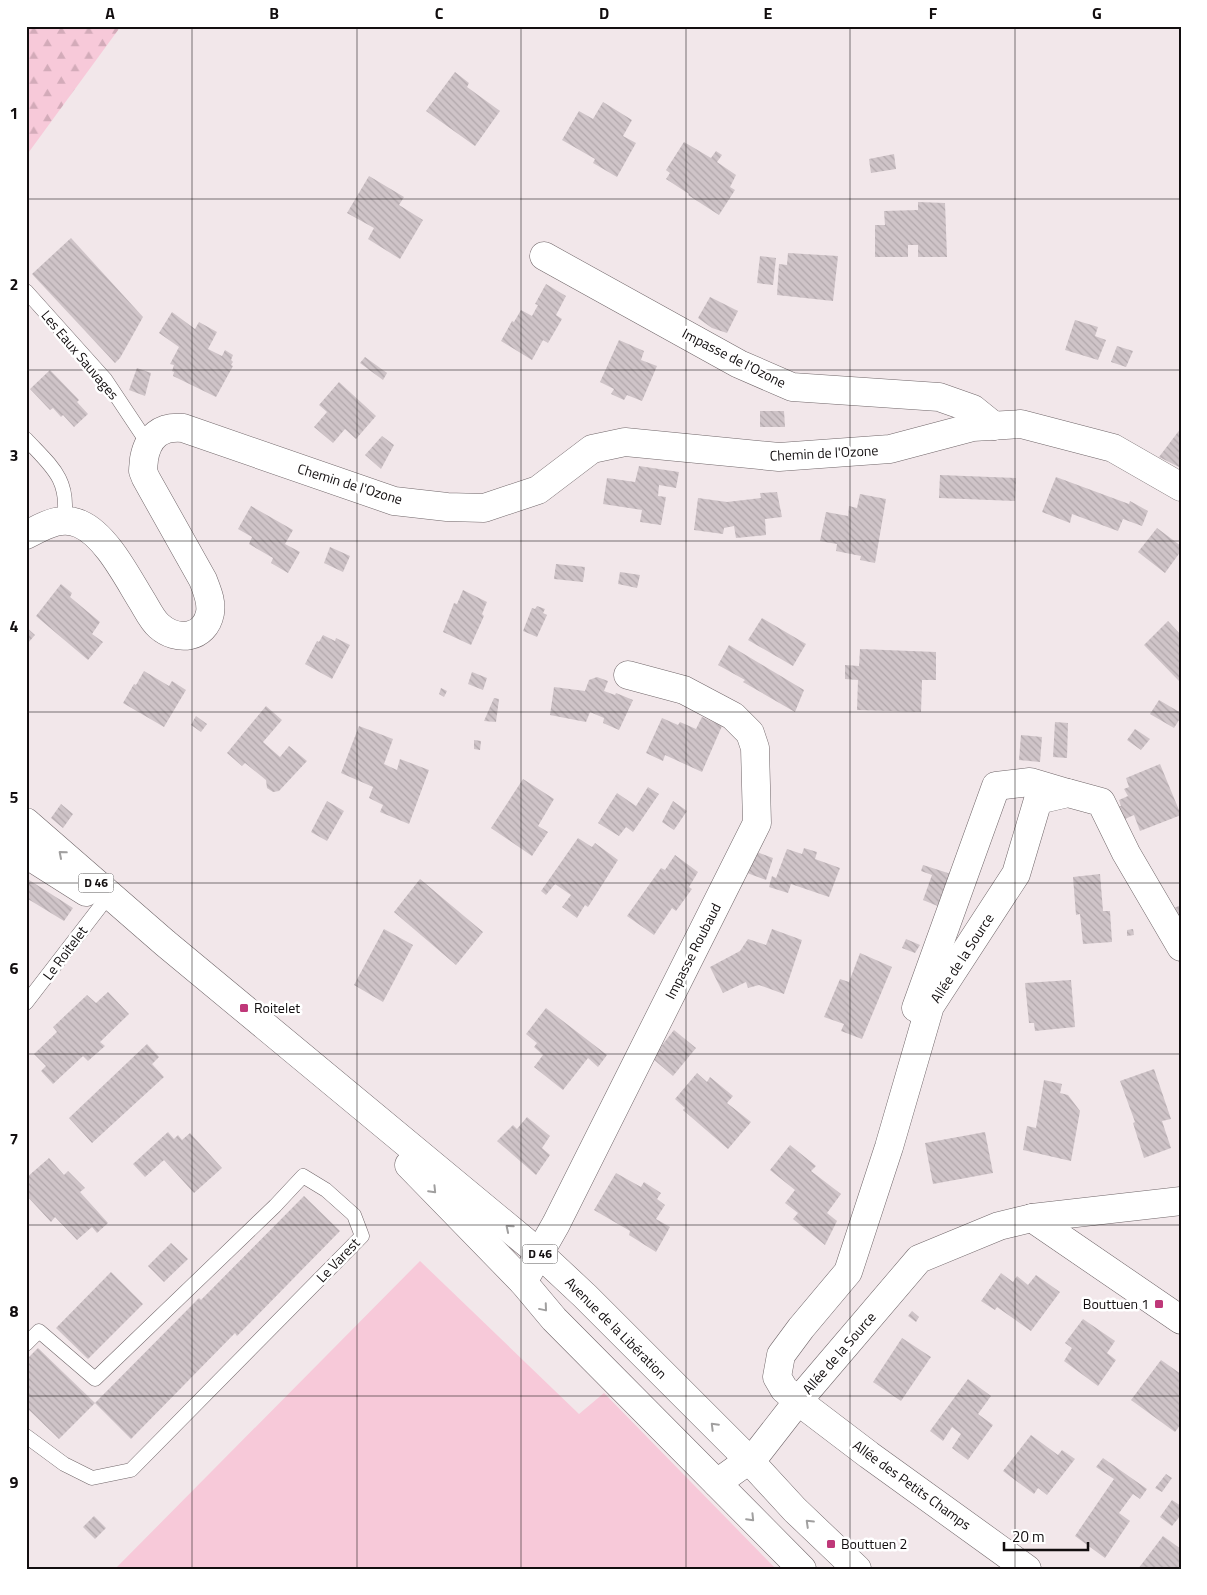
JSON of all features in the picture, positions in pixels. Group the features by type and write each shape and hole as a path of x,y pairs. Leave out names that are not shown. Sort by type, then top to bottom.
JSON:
{"street":[{"name":"Impasse de l'Ozone","path":"544,256 739,364 792,387 939,397 973,409 994,426"},
{"name":"Chemin de l'Ozone","path":"149,446 155,435 163,430 172,427 184,428 208,438 394,501 447,507 484,508 538,490 592,449 625,442 780,457 890,449 973,427 1021,424 1113,448 1181,486"},
{"path":"26,534 64,519 82,524 95,534 115,557 159,626 183,636 191,636 200,632 209,618 211,606 208,592 143,470 149,446"},
{"name":"Impasse Roubaud","path":"523,1282 565,1206 757,823 755,748 750,733 733,716 684,690 628,676"},
{"path":"900,1107 901,1052 996,786 1030,782 1068,794"},
{"name":"Allée de la Source","path":"798,1401 784,1389 777,1376 781,1355 848,1272 930,1006 1016,874 1038,800 1068,794 1101,802 1126,854 1181,947"},
{"name":"Avenue de la Libération","path":"26,822 165,943 539,1253 592,1303 749,1460 795,1510 857,1569"},
{"name":"Avenue de la Libération","path":"26,854 165,943"},
{"name":"Avenue de la Libération","path":"315,1066 523,1282 554,1319 802,1569"},
{"name":"Allée de la Source","path":"717,1483 756,1455 798,1401 919,1260 999,1226 1032,1218 1181,1201"},
{"path":"1032,1218 1181,1320"},
{"name":"Allée des Petits Champs","path":"798,1401 869,1455 1027,1569"}],"lane":[{"name":"Les Eaux Sauvages","path":"26,291 105,379 149,446"},
{"path":"26,439 59,475 66,502 64,519"},
{"name":"Le Roitelet","path":"26,1003 103,903"},
{"name":"Le Varest","path":"26,1344 39,1331 95,1379 275,1206 303,1176 326,1190 354,1215 362,1236 131,1470 92,1478 64,1464 26,1436"}],"green space":[{"path":"26,26 121,26 26,156"},
{"path":"420,1261 579,1414 604,1393 776,1569 115,1569"}],"building":[{"path":"455,72 469,83 467,87 500,111 475,146 426,111"},
{"path":"603,102 632,120 623,136 636,143 617,177 593,163 595,159 562,140 579,111 593,119"},
{"path":"684,142 711,158 716,151 722,155 717,162 736,175 730,187 735,190 719,215 666,179 670,173 666,170"},
{"path":"894,154 896,169 871,173 869,159"},
{"path":"369,176 404,197 399,205 423,220 400,259 368,239 374,228 347,213"},
{"path":"918,202 945,203 947,257 918,257 918,245 908,245 908,257 875,257 875,225 885,225 884,211 918,210"},
{"path":"71,238 143,317 120,358 115,363 32,274"},
{"path":"788,253 838,256 833,301 777,295 779,264 787,265"},
{"path":"760,256 776,258 773,285 757,283"},
{"path":"546,284 566,296 556,315 562,319 548,343 543,340 532,360 501,341 512,321 514,322 521,310 532,316 538,305 535,304"},
{"path":"710,297 738,311 727,333 712,328 698,318"},
{"path":"172,312 195,329 199,322 217,332 208,349 222,356 225,350 233,355 231,365 233,366 216,397 173,376 174,365 170,364 179,347 159,333"},
{"path":"1075,320 1098,327 1095,336 1106,340 1098,360 1065,350"},
{"path":"619,340 644,351 641,360 657,366 642,401 627,395 624,400 611,394 614,389 600,382"},
{"path":"1117,346 1133,351 1126,367 1111,362"},
{"path":"365,357 387,373 383,380 360,363"},
{"path":"137,368 151,373 145,396 129,390"},
{"path":"50,370 79,400 77,402 88,414 74,427 63,415 61,417 53,408 50,410 30,389"},
{"path":"339,382 376,416 356,439 345,429 333,443 314,427 327,412 319,405"},
{"path":"760,411 784,411 785,427 760,427"},
{"path":"1181,428 1181,468 1159,457"},
{"path":"382,436 394,445 381,469 365,455"},
{"path":"639,466 679,472 676,488 659,485 658,496 666,497 661,525 640,522 642,510 603,504 607,478 635,482"},
{"path":"940,475 1016,478 1015,501 939,498"},
{"path":"1056,477 1129,504 1130,501 1148,511 1142,526 1123,519 1118,531 1072,514 1070,523 1042,512"},
{"path":"777,492 782,517 765,519 766,535 736,538 734,526 724,528 723,534 694,530 698,498 727,502 761,498 760,493"},
{"path":"860,494 886,499 875,563 860,560 861,556 836,551 837,544 820,541 826,512 848,516 849,506 857,508"},
{"path":"251,506 293,530 285,544 300,552 288,573 271,563 273,558 249,544 252,537 238,529"},
{"path":"1157,528 1181,546 1181,551 1165,573 1138,552"},
{"path":"330,547 350,556 343,572 324,563"},
{"path":"556,564 585,567 583,582 554,579"},
{"path":"620,572 640,575 637,588 618,584"},
{"path":"61,584 72,593 70,597 100,622 92,634 103,642 88,660 36,616"},
{"path":"463,590 487,602 482,614 484,616 471,645 443,632 454,603 457,604"},
{"path":"537,606 545,609 543,613 547,615 537,637 523,631 532,608 535,609"},
{"path":"762,618 806,644 793,666 748,640"},
{"path":"1168,621 1181,635 1181,679 1179,681 1144,645"},
{"path":"26,627 35,635 28,643 26,642"},
{"path":"323,635 335,641 336,638 350,645 332,679 305,664 317,641 319,642"},
{"path":"729,645 804,690 795,712 718,665"},
{"path":"860,649 936,652 936,680 922,680 921,712 857,710 858,680 845,679 845,665 859,666"},
{"path":"144,671 169,686 172,681 186,690 164,727 123,703"},
{"path":"472,672 487,678 483,690 468,684"},
{"path":"597,677 608,681 604,691 615,695 616,693 633,700 619,730 603,723 604,718 590,712 586,722 550,715 554,687 585,691 589,680"},
{"path":"441,688 447,691 444,697 439,694"},
{"path":"494,698 499,699 496,722 484,721"},
{"path":"1159,700 1181,713 1181,717 1174,728 1150,714"},
{"path":"266,706 282,720 263,742 280,757 289,746 307,761 279,791 273,792 267,788 266,780 245,763 242,766 227,753"},
{"path":"196,716 207,724 201,732 191,725"},
{"path":"702,717 722,726 702,772 665,755 663,761 646,753 662,718 678,725 680,722 696,729"},
{"path":"1055,722 1068,723 1067,758 1053,757"},
{"path":"359,726 393,739 384,764 397,770 400,759 429,770 409,824 380,812 383,805 369,798 373,787 341,773"},
{"path":"1135,729 1150,739 1141,750 1127,740"},
{"path":"1021,735 1042,737 1040,762 1019,760"},
{"path":"474,740 481,741 480,750 474,749"},
{"path":"1160,764 1181,815 1140,831 1134,815 1125,819 1119,806 1121,806 1119,800 1128,796 1124,789 1129,787 1126,778"},
{"path":"523,779 554,799 538,826 548,832 532,856 491,828"},
{"path":"648,787 659,794 633,832 626,827 619,836 598,823 617,793 636,806"},
{"path":"327,801 344,811 327,841 311,832"},
{"path":"673,801 687,811 674,830 662,822"},
{"path":"61,804 73,814 63,828 51,818"},
{"path":"578,838 592,847 595,843 618,860 588,907 585,905 577,918 562,907 571,895 555,884 546,895 541,891"},
{"path":"804,848 817,852 815,859 840,868 829,897 791,884 788,893 769,887 772,876 776,878 787,849 802,854"},
{"path":"749,849 773,858 766,880 739,870"},
{"path":"675,855 698,872 689,887 692,889 676,911 672,908 654,935 627,916 661,868 665,870"},
{"path":"923,865 951,874 940,907 923,900 932,875 921,871"},
{"path":"1100,874 1103,911 1110,911 1112,942 1083,944 1080,914 1076,915 1073,877"},
{"path":"26,878 73,908 64,921 28,899 26,901"},
{"path":"420,879 483,932 456,965 394,912"},
{"path":"1181,905 1181,915 1177,917 1174,908"},
{"path":"384,929 413,945 383,1002 354,985"},
{"path":"772,929 802,940 784,994 759,985 748,988 746,982 723,993 710,967 740,951 748,939 766,945"},
{"path":"1133,929 1134,935 1127,936 1127,930"},
{"path":"906,939 920,945 915,953 902,948"},
{"path":"860,953 892,967 862,1039 841,1031 844,1024 824,1017 840,979 849,982"},
{"path":"1071,980 1075,1027 1035,1031 1034,1023 1029,1023 1025,983"},
{"path":"108,992 129,1014 100,1042 105,1046 88,1061 83,1056 53,1084 41,1071 46,1066 34,1054 57,1032 53,1027 87,995 96,1003"},
{"path":"546,1008 607,1055 598,1067 588,1058 563,1090 534,1067 543,1055 534,1047 537,1043 526,1034"},
{"path":"674,1030 696,1048 673,1076 652,1058"},
{"path":"147,1044 159,1057 152,1064 164,1077 92,1143 69,1118"},
{"path":"1154,1069 1171,1119 1162,1121 1171,1148 1144,1158 1133,1123 1135,1122 1120,1081"},
{"path":"697,1073 707,1082 710,1077 733,1096 727,1103 751,1122 728,1149 683,1110 685,1108 675,1099"},
{"path":"1044,1080 1062,1084 1060,1093 1068,1095 1080,1111 1071,1161 1023,1150 1027,1126 1036,1128"},
{"path":"527,1117 550,1136 542,1148 550,1155 536,1175 497,1141 513,1125 517,1129"},
{"path":"168,1132 174,1139 178,1135 182,1140 190,1133 222,1168 194,1193 164,1160 145,1177 133,1164"},
{"path":"985,1132 993,1173 933,1184 925,1143"},
{"path":"790,1145 816,1166 811,1171 841,1194 827,1213 837,1221 825,1245 793,1219 798,1213 785,1203 795,1190 770,1170"},
{"path":"49,1158 64,1175 68,1171 85,1188 80,1192 108,1223 97,1233 92,1227 77,1240 55,1217 51,1222 26,1195 26,1178"},
{"path":"616,1173 641,1187 644,1182 661,1193 657,1199 665,1205 656,1219 670,1227 656,1252 629,1235 630,1231 594,1210"},
{"path":"304,1196 340,1231 237,1336 235,1333 131,1439 95,1403"},
{"path":"171,1243 188,1259 164,1282 148,1266"},
{"path":"111,1272 143,1304 88,1359 56,1328"},
{"path":"1001,1273 1013,1282 1017,1276 1028,1285 1036,1275 1060,1292 1031,1331 997,1307 995,1310 981,1301"},
{"path":"912,1311 919,1317 916,1322 908,1316"},
{"path":"1083,1319 1115,1341 1107,1353 1116,1360 1098,1386 1064,1361 1072,1348 1065,1343"},
{"path":"902,1338 931,1357 901,1401 873,1382"},
{"path":"38,1348 95,1403 59,1439 26,1407 26,1360"},
{"path":"1161,1360 1181,1374 1181,1424 1175,1432 1131,1400"},
{"path":"968,1379 991,1396 978,1414 993,1425 968,1460 952,1448 961,1434 952,1427 943,1441 930,1431"},
{"path":"1031,1435 1058,1455 1062,1450 1075,1459 1047,1495 1038,1488 1034,1494 1003,1471"},
{"path":"1103,1458 1147,1489 1140,1499 1133,1494 1119,1513 1130,1521 1105,1558 1075,1536 1114,1479 1096,1467"},
{"path":"1166,1474 1172,1478 1162,1492 1155,1488"},
{"path":"1172,1500 1181,1506 1181,1515 1172,1526 1160,1517"},
{"path":"94,1516 106,1528 95,1539 83,1527"},
{"path":"1163,1536 1181,1549 1181,1569 1138,1569"}],"place":[{"name":"Roitelet","path":"244,1008"},
{"name":"Bouttuen 1","path":"1159,1304"},
{"name":"Bouttuen 2","path":"831,1544"}]}
